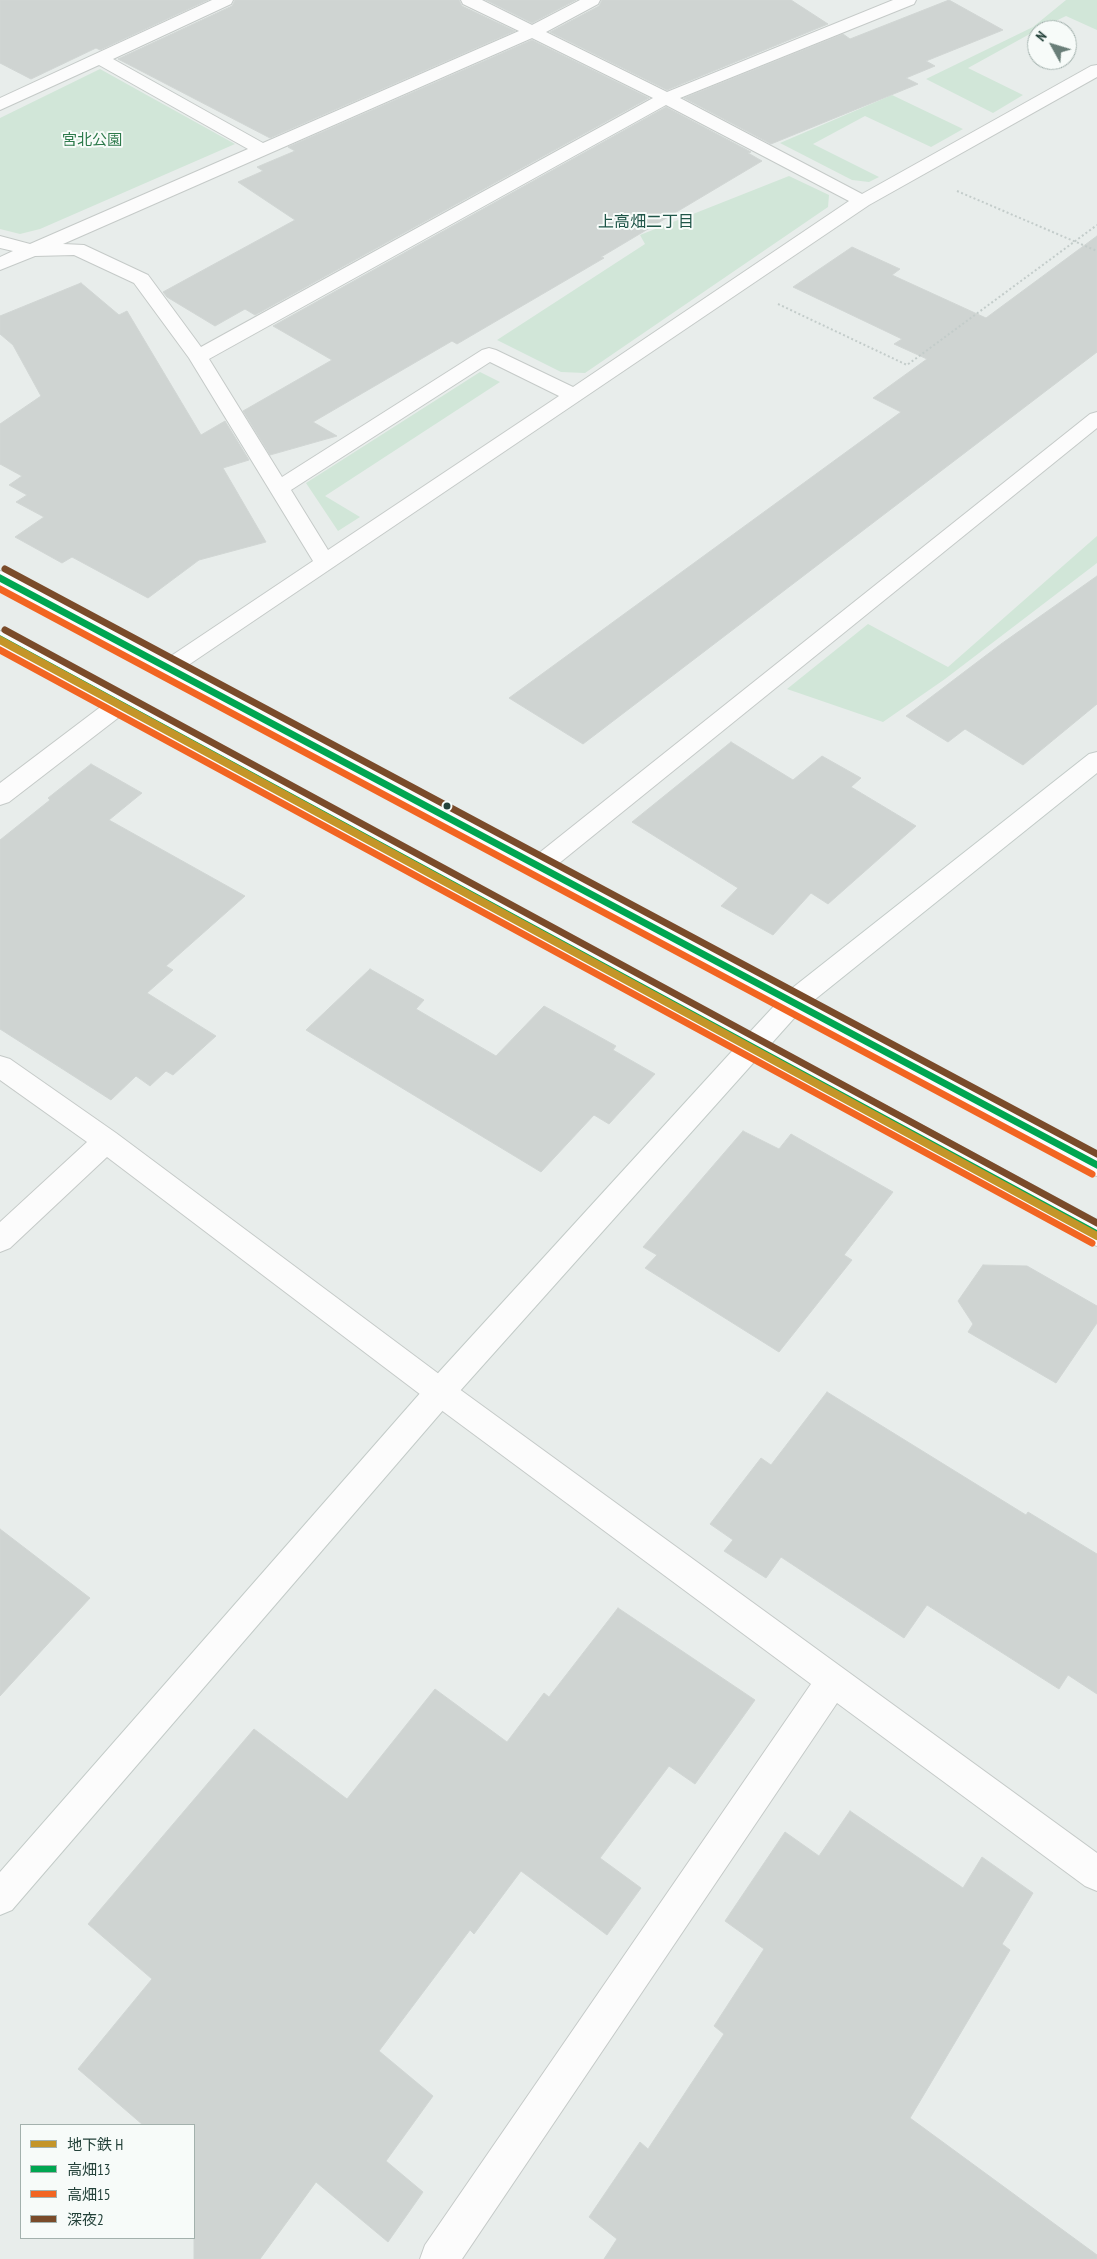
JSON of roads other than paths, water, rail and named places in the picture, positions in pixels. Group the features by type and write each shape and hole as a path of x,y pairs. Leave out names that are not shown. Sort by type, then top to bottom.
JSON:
{"street":[{"path":"0,105 225,0"},
{"path":"469,0 666,98 862,201"},
{"path":"0,264 532,32 592,0"},
{"path":"198,357 666,98 908,0"},
{"path":"99,58 262,150"},
{"path":"170,668 862,201 1097,70"},
{"path":"0,242 31,250 77,250 141,279 198,357 325,563"},
{"path":"279,488 489,354 574,395"},
{"path":"538,867 1097,418"},
{"path":"0,578 1097,1165"},
{"path":"0,639 1097,1234"},
{"path":"0,796 119,705"},
{"path":"0,1898 440,1392 792,1003 1097,760"},
{"path":"0,1066 106,1141 440,1392 1097,1874"},
{"path":"0,1240 106,1141"},
{"path":"438,2259 832,1681"}],"metro line":[{"name":"H","path":"0,640 1097,1236"}],"district":[{"name":"上高畑二丁目","path":"646,222"}],"park label":[{"name":"宮北公園","path":"92,141"}]}
